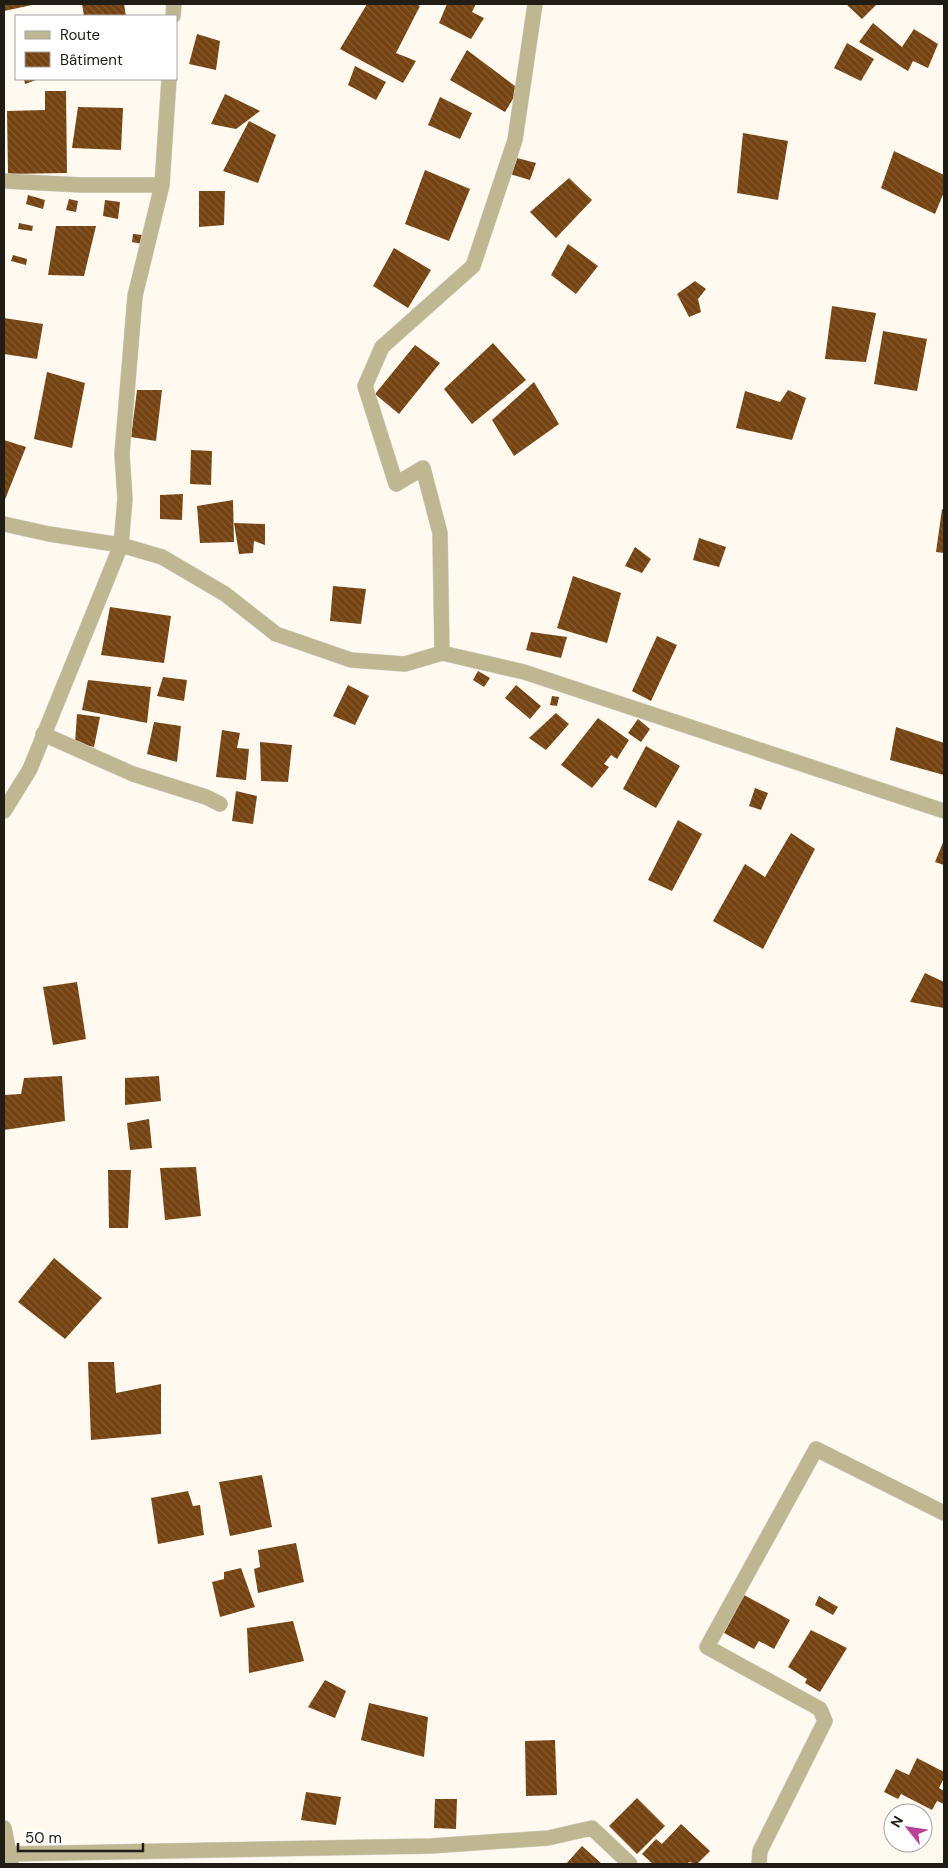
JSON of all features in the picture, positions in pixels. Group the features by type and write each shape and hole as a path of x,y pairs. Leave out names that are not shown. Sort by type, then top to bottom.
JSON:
{"street":[{"path":"442,653 440,533 423,468 396,484 365,386 382,347 472,266 515,140 536,4"},
{"path":"4,811 30,769 121,544 125,499 122,454 135,296 162,185 169,80"},
{"path":"4,181 81,186 162,185"},
{"path":"4,524 50,534 121,544 162,557 224,594 276,634 351,660 405,664 442,653 524,672 944,811"},
{"path":"43,734 133,774 206,797 220,804"},
{"path":"759,1864 760,1851 825,1722 820,1709 707,1647 816,1449 944,1513"},
{"path":"4,1828 10,1859 431,1846 548,1838 592,1828 630,1864"}],"building":[{"path":"4,4 32,4 32,5 4,11"},
{"path":"82,4 124,4 126,15 84,15"},
{"path":"367,4 416,4 420,6 396,53 416,61 403,83 340,49"},
{"path":"447,4 476,4 472,12 484,18 471,39 439,23"},
{"path":"846,4 877,4 862,19"},
{"path":"873,23 902,47 914,29 938,44 928,68 913,61 908,71 859,42"},
{"path":"197,34 220,41 216,70 189,64"},
{"path":"847,43 874,59 861,81 834,68"},
{"path":"467,50 519,89 505,112 450,80"},
{"path":"355,66 386,82 376,100 348,85"},
{"path":"24,80 36,80 25,84"},
{"path":"45,91 66,91 67,173 8,174 7,111 45,110"},
{"path":"225,94 260,111 236,129 211,124"},
{"path":"440,97 472,113 460,139 428,125"},
{"path":"78,107 123,108 121,150 72,148"},
{"path":"249,121 276,135 258,183 223,171"},
{"path":"743,133 788,141 778,200 737,193"},
{"path":"894,151 944,175 944,192 935,214 881,188"},
{"path":"517,158 536,163 530,180 510,174"},
{"path":"425,170 470,189 449,241 405,224"},
{"path":"569,178 592,200 556,238 530,212"},
{"path":"199,191 225,191 224,225 199,227"},
{"path":"28,195 45,200 43,209 26,204"},
{"path":"69,199 78,201 76,212 66,210"},
{"path":"105,200 120,202 118,219 103,216"},
{"path":"19,223 33,226 32,231 18,229"},
{"path":"56,226 96,226 84,276 48,275"},
{"path":"133,234 143,235 142,244 132,242"},
{"path":"568,244 598,266 576,294 551,275"},
{"path":"394,248 431,270 408,308 373,286"},
{"path":"13,255 27,259 26,265 11,261"},
{"path":"695,281 706,289 698,299 701,312 689,317 677,294"},
{"path":"832,306 876,313 866,362 825,359"},
{"path":"4,318 43,324 37,359 4,354"},
{"path":"883,331 927,339 917,391 874,384"},
{"path":"493,343 526,380 472,424 444,389"},
{"path":"415,345 440,363 399,414 375,394"},
{"path":"47,372 85,383 72,448 34,439"},
{"path":"534,382 559,424 514,456 492,420"},
{"path":"137,390 162,390 156,441 131,437"},
{"path":"788,390 806,398 792,440 736,428 745,391 780,402"},
{"path":"4,440 26,447 4,502"},
{"path":"191,450 212,451 211,485 190,484"},
{"path":"183,494 182,520 160,519 160,495"},
{"path":"233,500 234,542 200,543 197,506"},
{"path":"942,509 944,510 944,553 936,552"},
{"path":"234,523 265,524 265,545 254,541 253,553 239,554"},
{"path":"699,538 726,547 719,567 693,560"},
{"path":"635,547 651,559 642,573 625,566"},
{"path":"573,576 621,593 607,643 557,628"},
{"path":"333,586 366,589 361,624 330,621"},
{"path":"110,607 171,616 164,663 101,655"},
{"path":"531,632 567,637 561,658 526,650"},
{"path":"657,636 677,645 651,701 632,691"},
{"path":"478,671 490,678 484,687 473,680"},
{"path":"163,677 187,680 184,701 157,696"},
{"path":"88,680 151,687 147,723 82,710"},
{"path":"348,685 369,696 355,725 333,716"},
{"path":"516,685 541,706 530,719 505,698"},
{"path":"552,696 559,697 557,706 550,705"},
{"path":"556,713 569,724 546,750 529,738"},
{"path":"77,714 100,717 94,747 75,743"},
{"path":"598,718 629,740 617,759 611,755 604,764 609,767 592,788 561,765"},
{"path":"638,719 650,729 641,742 628,733"},
{"path":"154,722 181,726 177,762 147,754"},
{"path":"896,727 944,743 944,775 890,760"},
{"path":"222,730 240,733 237,748 249,749 246,780 216,777"},
{"path":"260,742 292,745 288,782 261,781"},
{"path":"646,746 680,766 656,808 623,789"},
{"path":"755,788 768,793 761,810 749,806"},
{"path":"236,791 257,796 253,824 232,821"},
{"path":"678,820 702,834 672,891 648,880"},
{"path":"791,833 815,849 763,949 713,921 745,864 765,877"},
{"path":"944,840 944,865 935,862"},
{"path":"925,973 944,982 944,1008 910,1002"},
{"path":"77,982 86,1039 53,1045 43,987"},
{"path":"62,1076 65,1121 4,1130 4,1095 21,1094 24,1078"},
{"path":"159,1076 161,1101 125,1105 125,1078"},
{"path":"149,1119 152,1148 130,1150 127,1123"},
{"path":"196,1167 201,1216 165,1220 160,1168"},
{"path":"108,1170 131,1170 128,1228 109,1228"},
{"path":"54,1258 102,1298 65,1339 18,1302"},
{"path":"88,1362 114,1362 116,1393 161,1384 161,1434 91,1440"},
{"path":"262,1475 272,1527 230,1536 219,1482"},
{"path":"188,1491 193,1506 200,1505 204,1535 158,1544 151,1498"},
{"path":"296,1543 304,1582 258,1593 254,1569 260,1567 258,1550"},
{"path":"241,1568 255,1607 220,1617 212,1582 224,1579 224,1572"},
{"path":"744,1595 790,1620 774,1649 759,1641 754,1649 724,1633"},
{"path":"819,1596 838,1607 833,1615 815,1605"},
{"path":"293,1621 304,1661 249,1673 247,1628"},
{"path":"811,1630 847,1648 820,1692 805,1683 807,1679 788,1667"},
{"path":"325,1680 346,1691 335,1718 308,1707"},
{"path":"369,1703 428,1717 424,1757 361,1740"},
{"path":"555,1740 557,1795 526,1796 525,1741"},
{"path":"917,1758 944,1772 944,1778 939,1788 944,1791 944,1804 937,1801 933,1808 933,1803 918,1803 901,1794 898,1799 884,1792 896,1769 909,1775"},
{"path":"306,1792 341,1797 336,1825 301,1820"},
{"path":"637,1798 665,1826 637,1854 609,1826"},
{"path":"435,1799 457,1799 456,1829 434,1828"},
{"path":"681,1824 710,1851 697,1864 689,1862 687,1864 653,1864 642,1854 656,1839 662,1844"},
{"path":"582,1846 602,1864 566,1864"}]}
